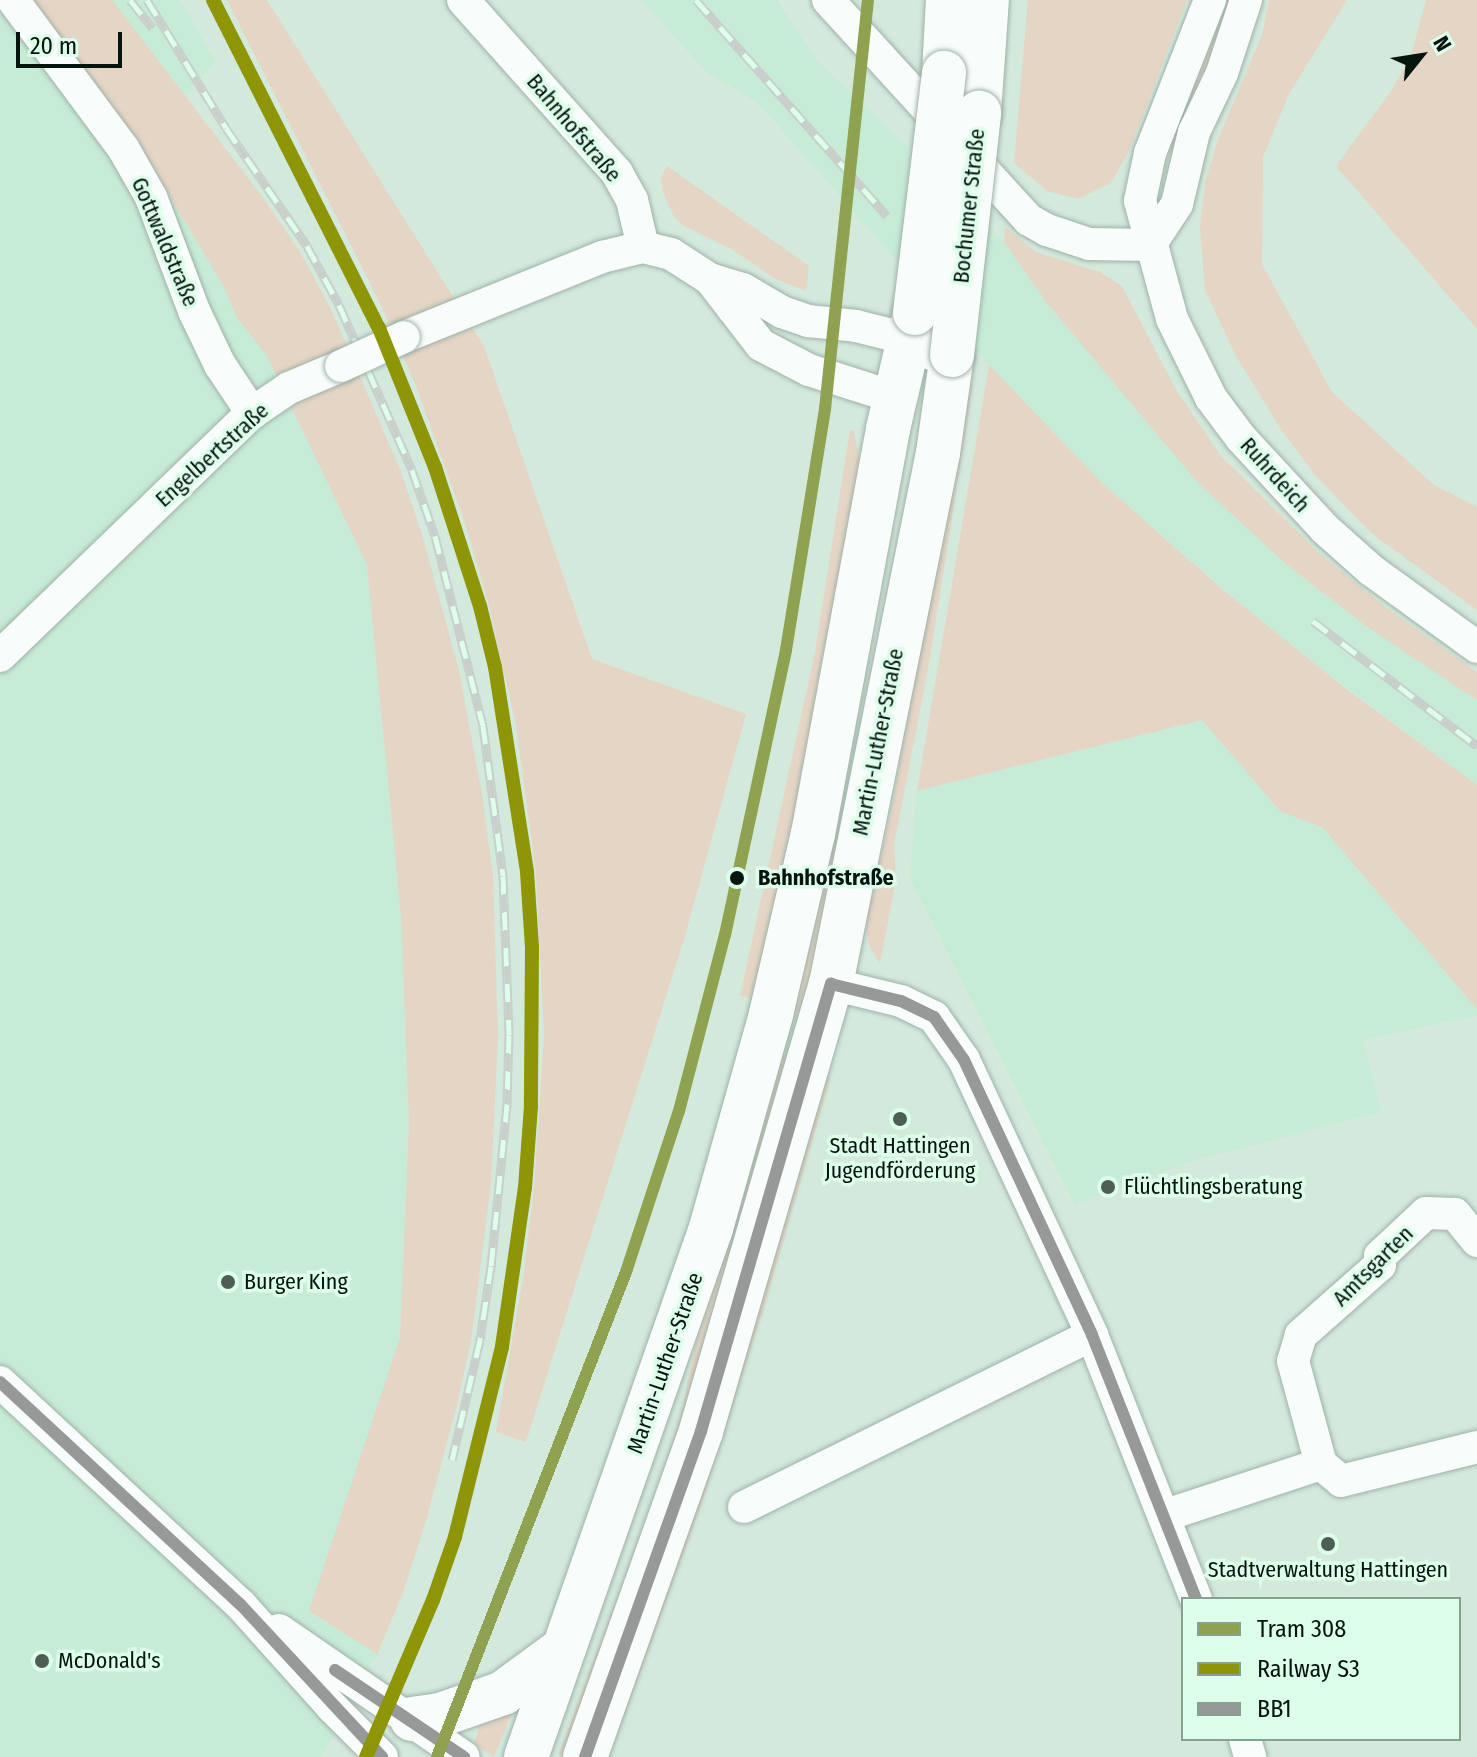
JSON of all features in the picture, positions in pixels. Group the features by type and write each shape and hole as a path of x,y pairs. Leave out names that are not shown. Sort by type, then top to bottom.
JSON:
{"main road":[{"name":"Bochumer Straße","path":"912,326 944,73 948,0"},
{"name":"Bochumer Straße","path":"943,411 979,113 987,0"},
{"path":"912,326 952,355"},
{"name":"Martin-Luther-Straße","path":"526,1757 711,1228 771,1014 813,834 912,326"},
{"path":"896,398 943,411"},
{"name":"Martin-Luther-Straße","path":"585,1757 701,1431 831,984 943,411"},
{"path":"412,1719 440,1715 503,1693 563,1649"}],"street":[{"name":"Gottwaldstraße","path":"13,0 123,148 151,197 194,311 220,365 252,413"},
{"name":"Bahnhofstraße","path":"463,0 617,173 632,200 643,247"},
{"path":"828,0 1029,220 1068,239 1126,247 1150,245 1177,204 1194,132 1222,73 1246,0"},
{"name":"Ruhrdeich","path":"1210,0 1150,153 1140,201 1172,319 1211,398 1241,438 1325,529 1359,560 1477,647"},
{"name":"Engelbertstraße","path":"0,656 252,413 289,388 404,337 602,257 643,247"},
{"path":"643,247 671,254 710,279 743,289 782,312 808,321 856,326 912,326"},
{"path":"710,279 761,345 809,370 896,398"},
{"path":"831,984 901,1001 934,1017 964,1060 1092,1335 1166,1515 1195,1597"},
{"name":"Amtsgarten","path":"1321,1464 1293,1361 1301,1335 1380,1265 1380,1256 1426,1213 1455,1214 1477,1241"},
{"path":"744,1507 1092,1335"},
{"path":"0,1382 240,1604 333,1708 382,1757"},
{"path":"1166,1515 1321,1464 1341,1481 1477,1447"},
{"path":"240,1604 464,1757"}],"shaded area":[{"path":"0,0 30,0 128,127 223,285 237,318 267,356 367,565 401,916 409,1124 400,1338 309,1611 377,1654 321,1757 0,1757"},
{"path":"30,0 112,0 264,199 300,252 330,307 401,472 423,538 459,671 482,794 493,876 498,1037 491,1183 471,1341 457,1405 403,1593 377,1654 309,1611 400,1338 409,1124 401,916 367,565 267,356 237,318 223,285 128,127"},
{"path":"112,0 180,0 215,61 184,98"},
{"path":"227,0 267,0 484,346 592,659 746,714 685,936 526,1442 496,1432 524,1272 534,1188 544,1036 536,873 516,725 488,602 465,523 416,386 381,305"},
{"path":"642,0 777,0 814,57 1004,242 1047,303 1286,564 1369,628 1477,700 1477,785 1283,640 1102,483 1041,423 758,103 705,71"},
{"path":"1028,0 1187,0 1129,151 1111,183 1078,199 1047,191 1014,163"},
{"path":"1222,0 1236,0 1177,154 1164,151"},
{"path":"1269,0 1347,0 1289,94 1263,157 1262,264 1332,392 1434,485 1477,507 1477,610 1371,533 1316,476 1282,431 1236,356 1205,290 1200,227 1205,183 1217,142 1263,32"},
{"path":"1426,0 1477,0 1477,329 1336,166 1392,90 1411,55"},
{"path":"667,166 809,266 806,291 774,278 733,250 682,225 673,215 663,192 661,177"},
{"path":"1005,227 1036,252 1100,272 1122,286 1175,388 1220,455 1319,553 1385,607 1477,672 1477,700 1369,628 1286,564 1198,483 1047,303 1004,242"},
{"path":"989,365 1102,483 1222,589 1346,689 1477,785 1477,1009 1322,827 1281,812 1202,720 917,791"},
{"path":"966,380 973,383 930,658 894,845 896,880 880,964 869,945 865,926 892,807"},
{"path":"850,430 854,430 859,459 854,504 808,752 753,999 740,996 815,652"},
{"path":"1202,720 1281,812 1322,827 1477,1009 1477,1015 1363,1040 1381,1112 1191,1161 1075,1204 910,877 917,791"},
{"path":"832,832 844,835 802,1014 792,1010"},
{"path":"780,1054 792,1057 680,1431 566,1756 561,1755 559,1753 657,1491 682,1411 695,1346"},
{"path":"827,1075 830,1080 764,1308 703,1499 610,1757 739,1375"},
{"path":"514,1708 494,1757 474,1744 482,1718"}],"railway":[{"path":"130,0 153,28"},
{"path":"147,0 226,128 307,246 339,305 412,470 435,536 483,726 503,876 509,1035 507,1104 491,1266 480,1340 452,1460"},
{"path":"696,0 887,216"},
{"path":"1313,621 1477,746"}],"tram line":[{"name":"308","path":"437,1757 626,1272 679,1111 725,935 786,650 825,409 868,0"}],"rail line":[{"name":"S3","path":"213,0 379,328 435,467 480,606 495,667 527,872 532,948 531,1106 525,1187 502,1347 455,1537 433,1600 366,1757"}],"transit line":[{"name":"BB1","path":"585,1757 701,1431 831,984 901,1001 934,1017 964,1060 1092,1335 1195,1597"},
{"name":"BB1","path":"0,1382 240,1604 382,1757"},
{"name":"BB1","path":"335,1670 464,1757"}],"place":[{"name":"Bahnhofstraße","path":"737,878"},
{"name":"Stadt Hattingen Jugendförderung","path":"900,1119"},
{"name":"Flüchtlingsberatung","path":"1108,1187"},
{"name":"Burger King","path":"228,1282"},
{"name":"Stadtverwaltung Hattingen","path":"1328,1544"},
{"name":"McDonald's","path":"42,1661"}]}
